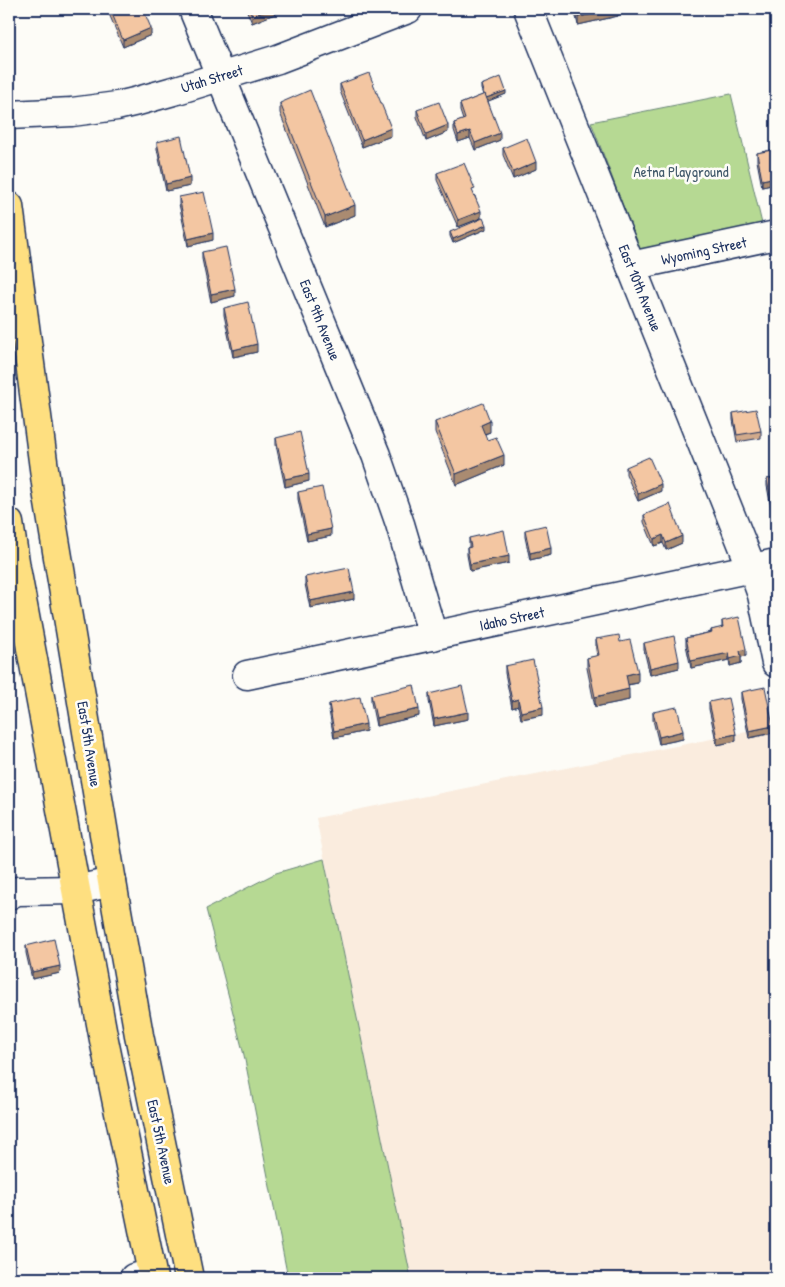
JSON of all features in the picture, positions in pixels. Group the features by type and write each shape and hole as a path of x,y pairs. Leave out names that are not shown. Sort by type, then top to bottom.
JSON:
{"main road":[{"name":"East 5th Avenue","path":"9,206 47,491 112,882 139,1035 189,1278"},
{"path":"9,523 147,1277"}],"street":[{"name":"East 9th Avenue","path":"193,9 376,455 400,524 433,636"},
{"name":"Utah Street","path":"9,115 63,113 117,106 158,96 278,59 408,9"},
{"name":"East 10th Avenue","path":"528,9 631,266 764,565 762,595 776,663"},
{"name":"Wyoming Street","path":"631,266 776,235"},
{"name":"Idaho Street","path":"247,676 764,565"},
{"path":"9,895 17,891 76,890 112,882"}],"shaded area":[{"path":"776,726 776,1278 411,1278 316,818"}],"green space":[{"name":"Aetna Playground","path":"731,94 763,228 641,253 591,122"},
{"path":"324,859 411,1278 288,1278 244,1055 206,909 276,873"}],"building":[{"path":"110,9 143,9 151,28 123,40"},
{"path":"249,9 271,9 252,16"},
{"path":"576,9 618,9 578,17"},
{"path":"369,73 391,128 362,140 340,84"},
{"path":"501,77 506,91 486,98 481,85"},
{"path":"310,90 355,205 325,217 280,103"},
{"path":"485,94 500,133 475,143 470,131 458,135 454,123 465,119 460,104"},
{"path":"439,102 448,125 426,134 417,110"},
{"path":"181,136 190,178 166,184 157,142"},
{"path":"527,138 536,162 513,172 503,148"},
{"path":"776,149 776,177 762,180 757,153"},
{"path":"464,163 475,189 472,190 481,211 458,220 437,173"},
{"path":"204,192 213,233 188,239 179,197"},
{"path":"483,218 486,225 453,239 450,232"},
{"path":"226,247 235,289 211,294 202,252"},
{"path":"248,302 257,344 233,350 224,308"},
{"path":"483,403 490,421 481,425 487,440 496,437 504,455 456,474 435,422"},
{"path":"756,409 761,431 737,435 733,413"},
{"path":"300,432 309,474 285,479 276,438"},
{"path":"649,457 661,484 638,494 626,467"},
{"path":"776,473 776,500 771,501 767,479 774,478 773,474"},
{"path":"322,487 331,529 307,534 298,492"},
{"path":"670,504 682,536 666,543 663,535 654,539 644,515"},
{"path":"546,525 551,548 530,553 525,530"},
{"path":"504,530 509,556 470,564 467,548 471,547 469,538"},
{"path":"349,568 354,592 310,601 305,577"},
{"path":"739,617 746,649 740,651 741,656 730,659 729,653 691,661 686,638 712,632 711,630 723,627 722,621"},
{"path":"619,635 620,642 630,640 638,672 626,675 629,689 595,697 587,658 599,655 596,639"},
{"path":"674,636 679,661 650,668 644,643"},
{"path":"533,660 543,707 521,712 518,699 512,701 505,666"},
{"path":"414,685 419,709 376,718 371,695"},
{"path":"462,686 468,712 434,719 429,694"},
{"path":"765,687 773,726 749,731 741,692"},
{"path":"360,697 366,724 334,731 329,704"},
{"path":"728,698 736,734 717,738 709,702"},
{"path":"677,707 683,731 659,737 653,712"},
{"path":"54,939 60,966 32,972 26,946"}]}
